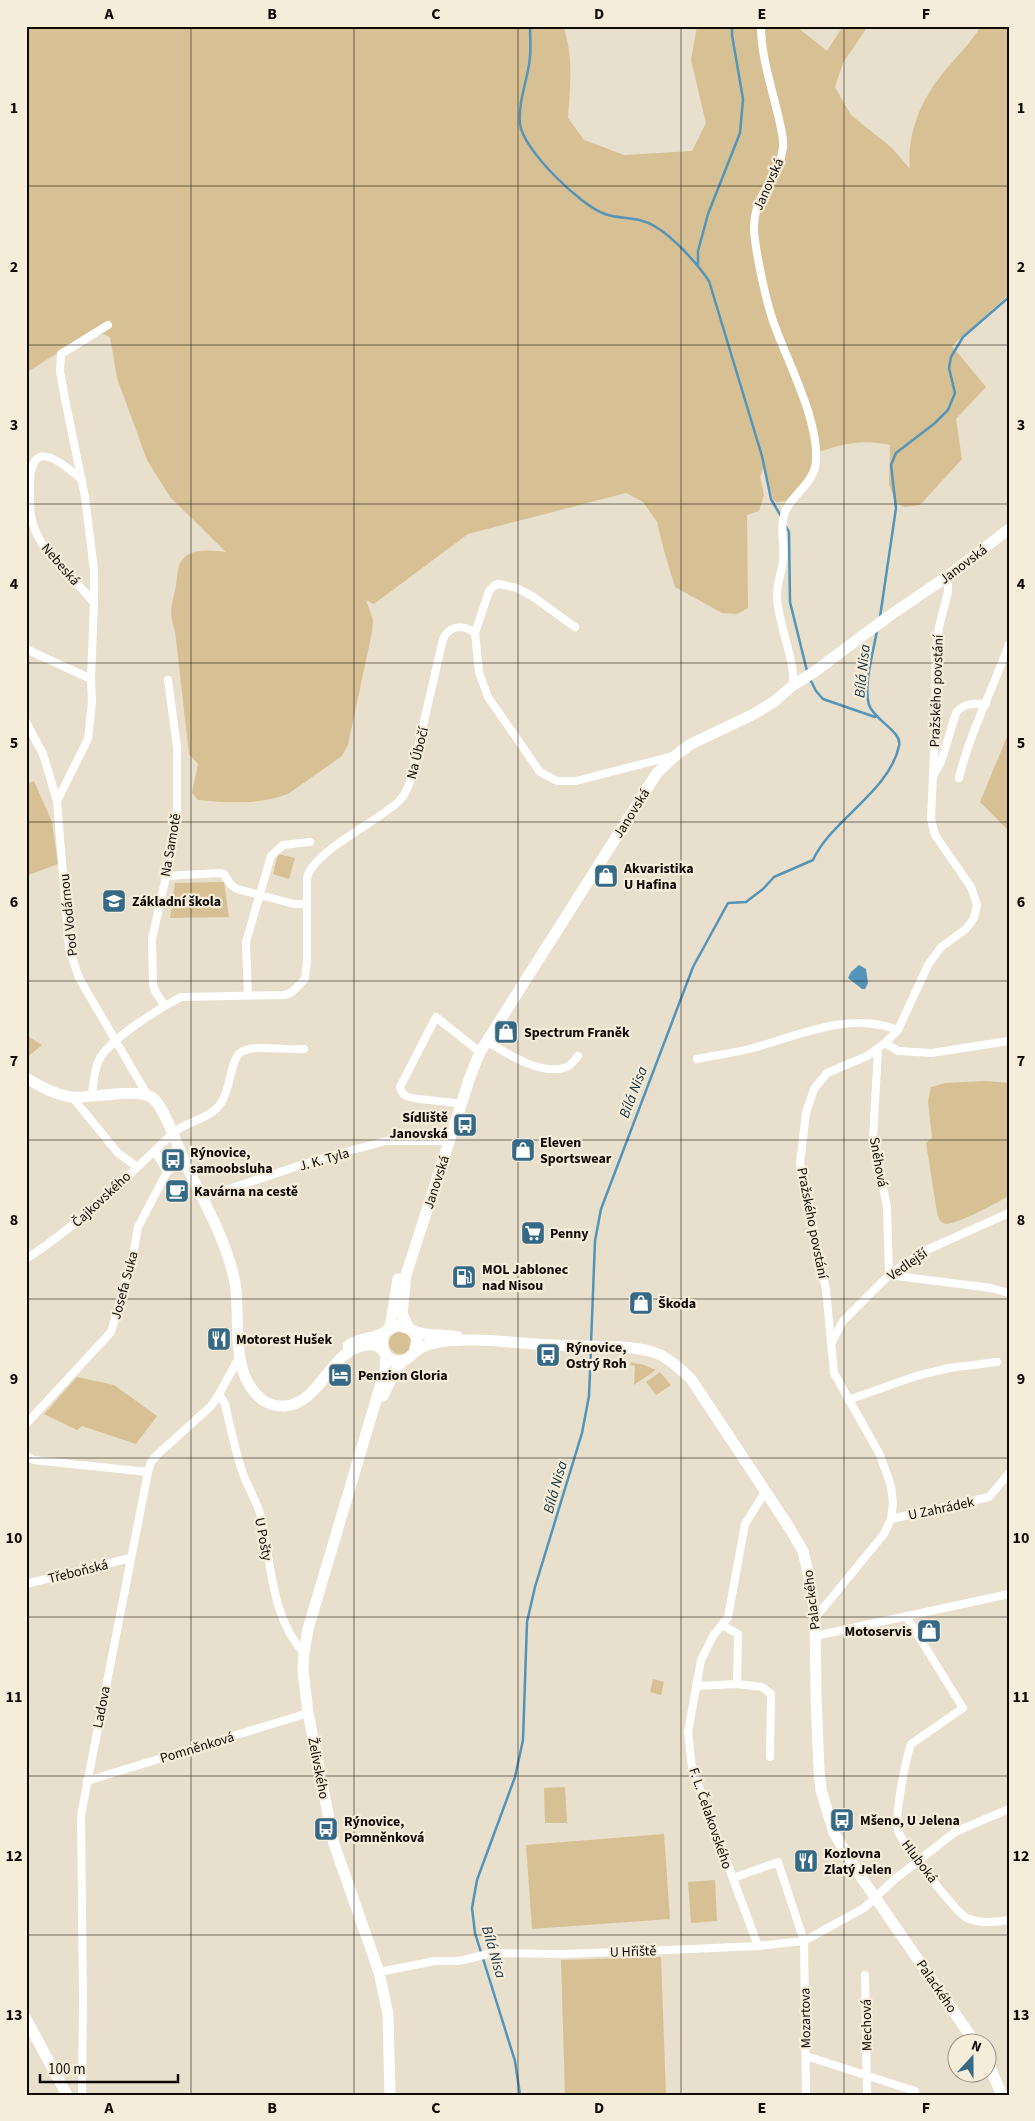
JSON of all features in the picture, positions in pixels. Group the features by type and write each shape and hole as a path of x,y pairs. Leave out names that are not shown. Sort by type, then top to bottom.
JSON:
{"street":[{"name":"Janovská","path":"760,26 764,56 783,140 779,164 754,213 755,239 773,320 798,385 812,427 816,447 816,463 813,474 788,506 782,525 783,560 777,593 780,622 796,683"},
{"name":"Nebeská","path":"57,801 88,740 92,702 94,603 94,570 82,480 60,371 62,354 108,325"},
{"name":"Nebeská","path":"82,480 62,462 53,458 44,456 35,460 30,467 28,478 30,516 36,533 51,555 94,603"},
{"name":"Janovská","path":"410,1329 402,1313 403,1290 418,1236 480,1052 657,773 674,756 691,744 754,714 775,701 796,683 948,576 1009,529"},
{"name":"Pražského povstání","path":"815,1618 884,1534 891,1519 893,1502 891,1486 880,1455 834,1373 826,1290 800,1164 806,1114 814,1089 827,1073 868,1056 898,1030 928,965 941,947 966,929 974,918 977,905 971,887 935,835 931,818 936,708 935,656 938,627 948,592 948,576"},
{"path":"575,626 532,596 517,588 500,584 495,585 489,591 475,633 479,672 488,697 540,772 548,778 557,781 576,781 674,756"},
{"name":"Na Úbočí","path":"92,1096 99,1061 105,1051 115,1041 181,997 285,995 292,992 305,979 307,960 307,878 314,865 327,853 400,801 408,786 443,639 446,633 457,626 465,627 475,633"},
{"path":"958,778 964,754 1009,644"},
{"path":"26,649 91,678"},
{"name":"Na Samotě","path":"165,1006 156,994 153,985 152,939 177,815 177,747 168,680"},
{"name":"Pražského povstání","path":"932,778 941,762 956,713 961,706 972,703 986,704"},
{"name":"Pod Vodárnou","path":"26,722 43,754 57,801 69,948 79,978 148,1096"},
{"path":"248,996 246,942 271,856 283,845 310,842"},
{"path":"165,876 220,873 224,874 234,888 294,904 307,904"},
{"path":"461,1104 408,1098 402,1094 400,1087 436,1017 480,1052"},
{"path":"697,1059 752,1048 813,1030 845,1023 864,1022 898,1030"},
{"path":"486,1041 515,1059 544,1068 564,1068 569,1066 578,1056"},
{"path":"885,1043 898,1051 931,1053 1009,1041"},
{"name":"Čajkovského","path":"26,1259 80,1220 172,1133 209,1115 217,1108 231,1081 237,1056 241,1052 253,1048 304,1049"},
{"name":"Sněhová","path":"878,1048 873,1139 887,1207 889,1275"},
{"path":"26,1078 47,1090 72,1097 135,1094 148,1096 157,1104 224,1245 234,1282 240,1356 246,1377 254,1392 268,1403 278,1407 292,1406 306,1399 347,1353 360,1346 377,1346 394,1360 403,1361 414,1354 417,1339 410,1329 398,1325 379,1335 354,1341 348,1346 335,1366"},
{"path":"72,1097 118,1153 136,1166"},
{"name":"J. K. Tyla","path":"202,1198 319,1159 386,1141 449,1141"},
{"path":"155,1150 167,1172"},
{"name":"Josefa Suka","path":"26,1424 111,1332 132,1256 138,1226 167,1172 184,1159"},
{"name":"Vedlejší","path":"830,1346 843,1321 889,1275 922,1252 1009,1213"},
{"name":"Janovská","path":"387,1330 391,1322 397,1281 418,1236"},
{"path":"889,1275 991,1288 1009,1293"},
{"name":"Palackého","path":"410,1329 419,1333 446,1334 467,1340"},
{"path":"385,1353 382,1343 387,1330"},
{"name":"Palackého","path":"414,1354 431,1344 467,1340 645,1349 667,1357 691,1380 788,1524 803,1551 812,1586 815,1618 816,1696 821,1790 834,1833 857,1871 969,2034"},
{"name":"Želivského","path":"385,1353 385,1370 308,1629 304,1653 304,1684 334,1844 379,1972 388,2014 390,2095"},
{"name":"Ladova","path":"82,2095 84,2000 80,1815 148,1472 151,1462 158,1454 211,1406 240,1356"},
{"name":"Želivského","path":"364,1442 387,1386 403,1361"},
{"path":"848,1400 916,1376 949,1368 997,1362"},
{"name":"U Pošty","path":"219,1394 225,1404 242,1472 261,1515 272,1582 284,1624 292,1641 304,1653"},
{"path":"26,1456 34,1460 148,1472"},
{"name":"U Zahrádek","path":"891,1519 989,1497 1009,1472"},
{"name":"F. L. Čelakovského","path":"758,1946 692,1768 688,1732 701,1660 713,1636 728,1617 745,1524 765,1492"},
{"name":"Třeboňská","path":"26,1584 130,1558"},
{"path":"815,1636 1009,1594"},
{"name":"Hluboká","path":"906,1616 963,1708 916,1738 909,1750 897,1819 898,1832 918,1862 965,1918 986,1923 1009,1920"},
{"path":"722,1625 738,1634 737,1684"},
{"path":"696,1686 737,1684 762,1687 771,1694 770,1757"},
{"name":"Pomněnková","path":"87,1781 308,1713"},
{"name":"U Hřiště","path":"379,1972 435,1961 459,1961 492,1953 563,1954 669,1950 758,1946 804,1941 864,1908 895,1879 955,1832 1008,1810"},
{"name":"Mozartova","path":"733,1878 778,1862 804,1941 806,2095"},
{"name":"Mechová","path":"865,1975 867,2095"},
{"path":"26,2019 67,2095"},
{"name":"Mechová","path":"806,2056 915,2091 915,2095"}],"shaded area":[{"path":"26,26 563,26 570,60 568,118 584,140 624,155 692,151 706,123 691,60 697,26 796,26 827,51 843,26 868,26 843,63 835,87 851,115 892,148 910,169 909,159 913,130 924,102 935,84 969,44 981,26 1009,26 1009,294 952,346 986,387 956,419 962,459 920,505 904,507 896,503 889,485 890,445 869,442 850,443 812,454 808,474 786,501 776,502 773,500 764,465 760,477 764,495 759,511 747,515 748,608 737,614 722,613 675,587 657,522 643,502 626,493 468,534 374,604 366,600 373,620 372,632 348,745 342,756 288,794 277,798 255,802 198,800 192,793 198,764 189,754 171,608 178,568 182,560 192,553 199,551 226,552 170,497 147,460 117,378 110,337 93,330 26,373"},
{"path":"1009,732 1009,831 980,802"},
{"path":"34,781 52,822 58,864 26,876 26,784"},
{"path":"278,854 295,858 289,879 273,874"},
{"path":"224,882 229,917 170,918 175,883"},
{"path":"26,1035 42,1045 26,1058"},
{"path":"986,1081 1009,1083 1009,1196 956,1222 943,1223 937,1212 926,1143 932,1138 928,1101 931,1087 945,1083"},
{"path":"400,1332 408,1335 411,1343 408,1351 400,1354 392,1351 389,1343 392,1335"},
{"path":"631,1362 656,1370 634,1385 635,1366 630,1365"},
{"path":"660,1372 671,1385 656,1395 646,1382"},
{"path":"77,1377 114,1385 157,1416 136,1444 82,1426 77,1430 44,1414"},
{"path":"653,1679 664,1682 661,1695 650,1692"},
{"path":"565,1787 567,1823 545,1823 544,1788"},
{"path":"664,1834 670,1919 532,1929 526,1845"},
{"path":"715,1880 717,1921 691,1923 688,1882"},
{"path":"661,1957 666,2095 565,2095 561,1960"}],"water":[{"path":"859,965 866,969 868,983 865,989 862,989 848,978 851,972"}],"waterway":[{"path":"530,26 530,57 520,115 520,124 524,135 542,162 568,189 605,214 644,221 656,227 685,251 709,281 762,456 771,499 782,518"},
{"path":"698,264 698,251 708,214 740,133 743,99 732,26"},
{"name":"Bílá Nisa","path":"880,617 896,508 891,465 896,453 935,423 948,410 955,393 949,368 951,357 963,337 1009,297"},
{"path":"784,523 789,532 790,602 807,671"},
{"name":"Bílá Nisa","path":"591,1344 595,1241 601,1209 693,967 728,903 746,902 763,889 774,877 813,860 821,846 833,832 884,778 893,762 899,741 893,731 876,716 869,705 867,697 868,678 877,630"},
{"path":"810,679 816,691 823,699 875,717"},
{"name":"Bílá Nisa","path":"520,2095 515,2061 475,1933 472,1908 477,1880 515,1777 523,1740 527,1622 535,1587 582,1433 589,1396 591,1349"}],"place":[{"name":"Akvaristika U Hafina","path":"606,876"},
{"name":"Základní škola","path":"114,901"},
{"name":"Spectrum Franěk","path":"506,1032"},
{"name":"Sídliště Janovská","path":"465,1125"},
{"name":"Eleven Sportswear","path":"523,1150"},
{"name":"Rýnovice, samoobsluha","path":"173,1160"},
{"name":"Kavárna na cestě","path":"177,1191"},
{"name":"Penny","path":"533,1233"},
{"name":"MOL Jablonec nad Nisou","path":"464,1277"},
{"name":"Škoda","path":"641,1303"},
{"name":"Motorest Hušek","path":"219,1339"},
{"name":"Rýnovice, Ostrý Roh","path":"548,1355"},
{"name":"Penzion Gloria","path":"340,1375"},
{"name":"Motoservis","path":"929,1631"},
{"name":"Mšeno, U Jelena","path":"842,1820"},
{"name":"Rýnovice, Pomněnková","path":"326,1829"},
{"name":"Kozlovna Zlatý Jelen","path":"806,1861"}]}
